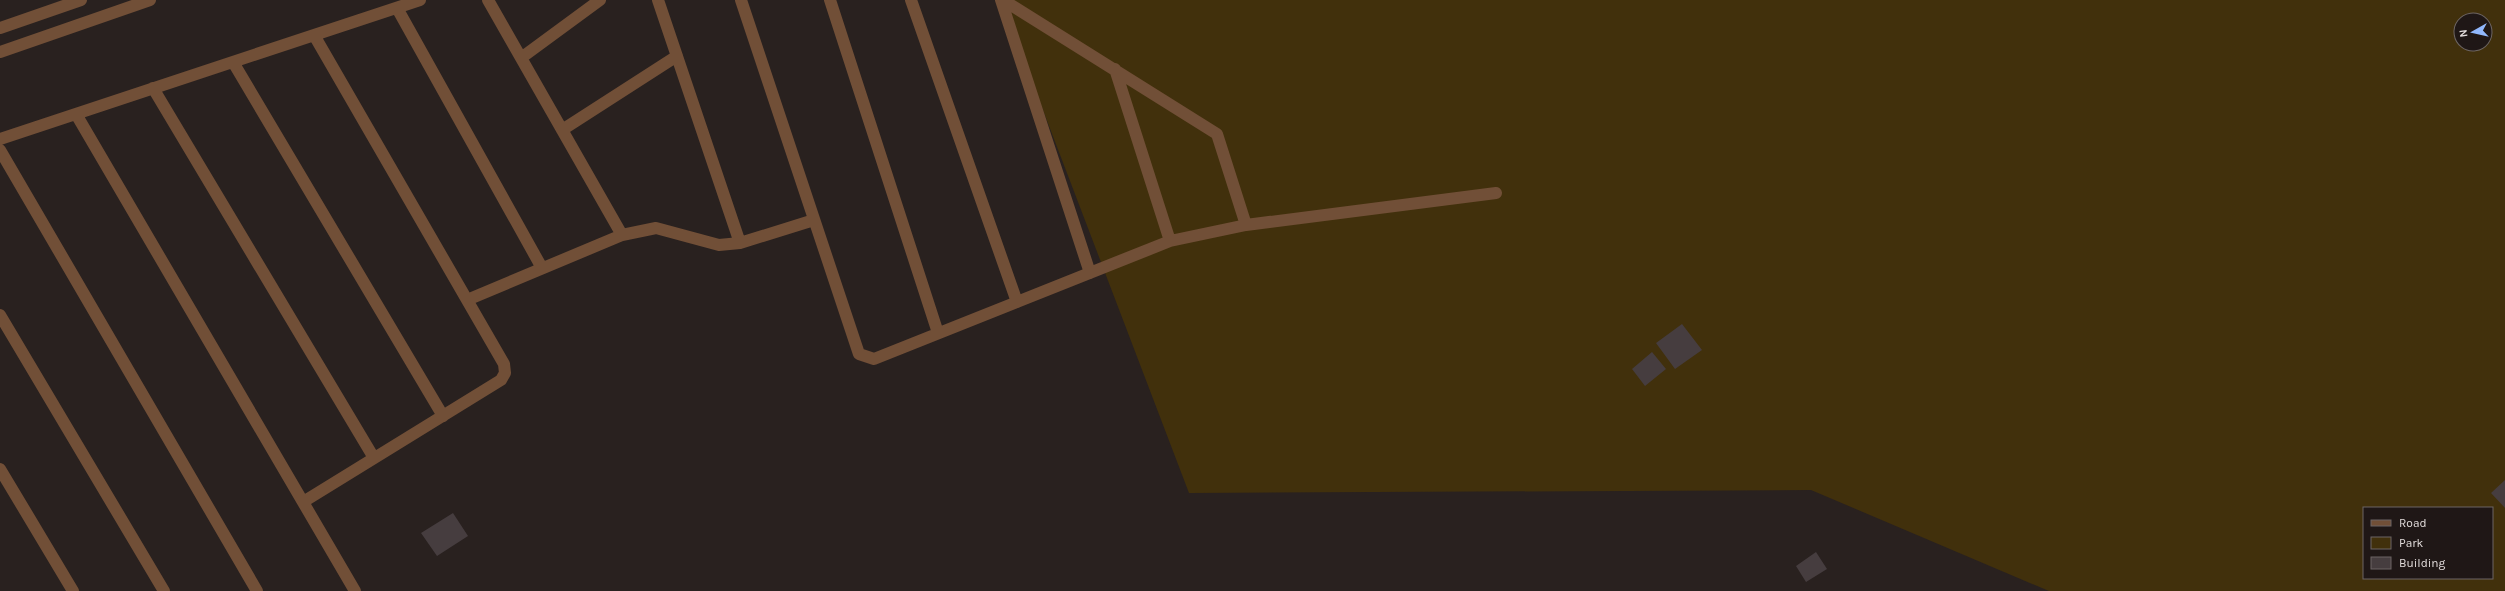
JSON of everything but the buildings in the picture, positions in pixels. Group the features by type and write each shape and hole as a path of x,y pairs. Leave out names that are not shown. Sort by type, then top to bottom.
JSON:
{"street":[{"path":"0,28 81,0"},
{"path":"0,52 150,0"},
{"path":"0,139 420,0"},
{"path":"488,0 622,235"},
{"path":"521,58 600,0"},
{"path":"658,0 740,243"},
{"path":"740,0 859,354 874,359 1170,241 1246,225 1496,192"},
{"path":"830,0 938,333"},
{"path":"911,0 1017,302"},
{"path":"1002,0 1090,273"},
{"path":"1002,0 1115,69 1217,134 1246,225"},
{"path":"397,8 542,268"},
{"path":"303,502 502,380 505,374 504,364 314,35"},
{"path":"562,130 677,56"},
{"path":"233,62 443,416"},
{"path":"1115,69 1170,241"},
{"path":"153,88 374,458"},
{"path":"76,114 355,591"},
{"path":"0,150 257,591"},
{"path":"467,300 622,235 656,228 719,245 740,243 814,220"},
{"path":"0,315 164,591"},
{"path":"0,468 73,591"}],"green space":[{"path":"1001,0 2505,0 2505,591 2049,591 1811,490 1189,493"}]}
